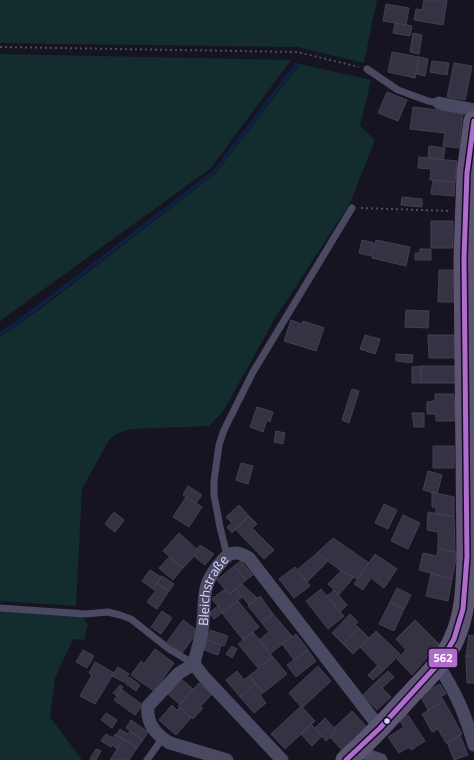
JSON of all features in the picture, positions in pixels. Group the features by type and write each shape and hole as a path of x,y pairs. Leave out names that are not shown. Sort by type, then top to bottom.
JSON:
{"main road":[{"path":"353,754 380,728 438,665 454,639 460,623 466,592 464,258 467,173 474,121"}],"street":[{"path":"439,103 474,110"},
{"name":"Bleichstraße","path":"194,664 202,632 204,596 207,582 213,571 227,555 233,552 242,553 249,558 380,728"},
{"path":"227,760 170,743 162,739 153,729 149,720 148,706 179,673 194,664 203,676 282,760"},
{"path":"438,665 456,695 466,717 474,745"},
{"path":"353,754 381,760"}],"lane":[{"path":"367,69 398,90 439,103"},
{"path":"227,555 214,495 219,445 224,430 253,372 352,208"},
{"path":"0,608 85,614 108,612 120,615 131,619 169,649 194,664"},
{"path":"147,760 162,739"}],"path":[{"path":"0,47 297,52 367,69"},
{"path":"352,208 465,211"}],"green space":[{"path":"0,0 377,0 364,63 297,47 0,43"},
{"path":"0,54 291,60 211,168 0,321"},
{"path":"300,64 371,80 360,126 375,140 350,203 274,320 224,410 209,426 131,429 116,434 109,440 82,489 76,606 0,601 0,337 43,307 215,174"},
{"path":"0,608 78,609 88,625 84,640 73,639 55,678 50,717 82,760 0,760"}],"building":[{"path":"424,0 447,0 443,25 414,20 416,9 422,10"},
{"path":"386,4 409,8 406,25 383,21"},
{"path":"395,23 412,26 410,36 393,33"},
{"path":"413,33 422,35 419,54 410,52"},
{"path":"392,52 419,57 415,78 388,72"},
{"path":"419,57 428,59 425,76 416,74"},
{"path":"432,61 449,63 447,75 430,72"},
{"path":"454,63 472,66 465,100 447,97"},
{"path":"387,92 407,100 398,121 378,113"},
{"path":"413,107 463,113 459,148 443,146 445,133 410,129"},
{"path":"429,146 445,148 443,160 428,158"},
{"path":"419,157 457,161 455,182 430,180 431,169 418,168"},
{"path":"433,180 455,182 454,196 431,194"},
{"path":"402,197 422,199 422,207 401,205"},
{"path":"431,221 453,221 453,248 431,248"},
{"path":"362,240 374,243 371,256 359,253"},
{"path":"376,240 410,247 406,266 372,258"},
{"path":"420,249 431,249 431,260 415,260 415,253 420,253"},
{"path":"439,270 455,270 455,302 438,302"},
{"path":"406,310 429,311 428,328 405,327"},
{"path":"291,320 302,324 303,321 324,328 316,351 284,341"},
{"path":"365,335 380,339 375,354 360,349"},
{"path":"428,335 455,335 455,358 429,358"},
{"path":"396,354 413,355 412,363 396,361"},
{"path":"421,366 456,366 456,383 421,383"},
{"path":"421,366 421,383 412,383 412,367"},
{"path":"352,389 359,391 349,423 342,420"},
{"path":"435,394 454,394 455,421 436,421 436,414 427,414 427,402 435,401"},
{"path":"257,407 273,412 270,422 267,420 263,432 250,427"},
{"path":"412,413 424,413 424,427 414,427"},
{"path":"276,431 285,433 283,444 274,442"},
{"path":"433,446 454,446 454,468 433,468"},
{"path":"241,463 253,466 248,484 236,480"},
{"path":"428,471 442,475 437,494 423,490"},
{"path":"188,486 202,495 196,503 183,495"},
{"path":"432,492 454,497 454,516 436,514 436,508 432,507"},
{"path":"186,497 202,507 189,527 173,517"},
{"path":"384,504 397,510 388,529 375,523"},
{"path":"239,505 249,516 232,533 227,527 232,523 226,517"},
{"path":"114,512 124,520 115,532 105,524"},
{"path":"428,512 454,516 455,552 438,548 438,532 427,530"},
{"path":"403,515 420,523 408,549 391,541"},
{"path":"249,516 257,524 252,528 274,550 264,559 235,529"},
{"path":"179,533 199,551 183,568 163,551"},
{"path":"333,538 369,563 357,579 341,571 317,553"},
{"path":"200,545 214,554 205,565 194,556 199,551 197,549"},
{"path":"438,548 457,553 452,579 419,570 423,553 437,556"},
{"path":"317,553 327,562 307,582 297,570"},
{"path":"375,554 397,569 384,588 371,578 363,590 354,584"},
{"path":"170,556 183,568 173,580 159,568"},
{"path":"241,561 253,575 246,580 234,566"},
{"path":"234,566 246,580 229,594 217,580"},
{"path":"295,567 310,586 294,598 279,579"},
{"path":"150,570 161,577 153,589 142,581"},
{"path":"341,571 354,577 339,595 328,584"},
{"path":"431,573 452,579 448,601 426,596"},
{"path":"162,576 174,584 169,591 157,583"},
{"path":"157,583 169,591 157,609 147,602 156,590 153,589"},
{"path":"242,584 257,598 249,605 236,589"},
{"path":"397,588 411,595 404,609 390,602"},
{"path":"225,589 229,594 236,589 242,597 223,612 212,599"},
{"path":"321,589 344,616 328,629 306,601"},
{"path":"334,590 347,605 340,612 327,596"},
{"path":"260,596 273,614 262,623 248,606"},
{"path":"238,601 259,627 243,640 222,613"},
{"path":"390,602 404,609 394,631 379,624"},
{"path":"218,606 223,612 214,619 209,613"},
{"path":"162,611 172,618 161,634 151,627"},
{"path":"273,614 292,636 270,654 259,640 269,632 262,623"},
{"path":"350,614 358,622 355,624 359,628 343,644 332,633"},
{"path":"183,620 198,631 182,653 167,642"},
{"path":"415,620 439,644 412,675 397,659 406,650 396,639"},
{"path":"359,628 369,638 353,654 343,644"},
{"path":"210,630 228,636 224,646 207,640"},
{"path":"376,631 400,654 383,671 360,647"},
{"path":"253,632 273,657 258,668 238,644"},
{"path":"296,634 308,650 294,660 282,644"},
{"path":"469,635 474,636 474,656 466,656"},
{"path":"207,640 221,645 218,655 204,650"},
{"path":"232,646 237,649 232,658 226,654"},
{"path":"155,649 174,663 154,691 131,675 141,661 144,664"},
{"path":"83,650 94,656 87,668 76,662"},
{"path":"308,650 316,661 296,677 287,665"},
{"path":"466,656 474,656 474,683 467,683"},
{"path":"273,657 287,674 263,693 249,676"},
{"path":"95,662 114,673 95,704 80,696 92,675 89,673"},
{"path":"378,665 383,671 373,680 368,675"},
{"path":"318,666 331,681 302,708 289,693"},
{"path":"118,667 129,674 124,682 112,676"},
{"path":"237,671 244,680 249,676 256,683 240,697 226,680"},
{"path":"388,671 394,677 382,688 376,682"},
{"path":"129,677 140,685 136,691 125,683"},
{"path":"180,678 193,689 180,705 167,693"},
{"path":"376,682 391,697 377,710 363,695"},
{"path":"199,683 212,694 200,707 203,708 193,719 178,706"},
{"path":"256,683 263,693 260,695 266,703 254,713 240,697"},
{"path":"440,684 446,694 441,696 444,701 428,710 420,695"},
{"path":"120,685 123,687 117,696 113,693"},
{"path":"122,690 143,705 135,715 114,700"},
{"path":"444,701 462,734 446,743 438,729 432,732 422,714"},
{"path":"172,705 177,710 180,707 191,718 176,735 159,720"},
{"path":"301,706 315,721 285,749 271,734"},
{"path":"352,711 367,727 342,750 330,737 337,731 334,728"},
{"path":"106,713 117,720 112,728 101,720"},
{"path":"408,715 425,741 411,750 409,747 399,753 388,737 404,727 399,720"},
{"path":"325,718 337,731 326,741 315,728"},
{"path":"131,720 148,732 143,740 126,728"},
{"path":"311,724 322,736 312,746 301,734"},
{"path":"120,729 128,734 130,731 143,740 137,748 116,735"},
{"path":"106,734 113,738 115,734 124,739 117,749 112,745 111,747 101,741"},
{"path":"460,735 468,755 454,760 447,742"},
{"path":"124,739 137,748 129,760 110,760"},
{"path":"96,749 101,751 96,760 92,760 90,759"}],"waterway":[{"path":"0,334 41,305 214,172 297,64"}],"transit line":[{"name":"562","path":"346,760 380,728 441,661 454,639 463,609 467,557 464,258 467,173 474,121"}]}
